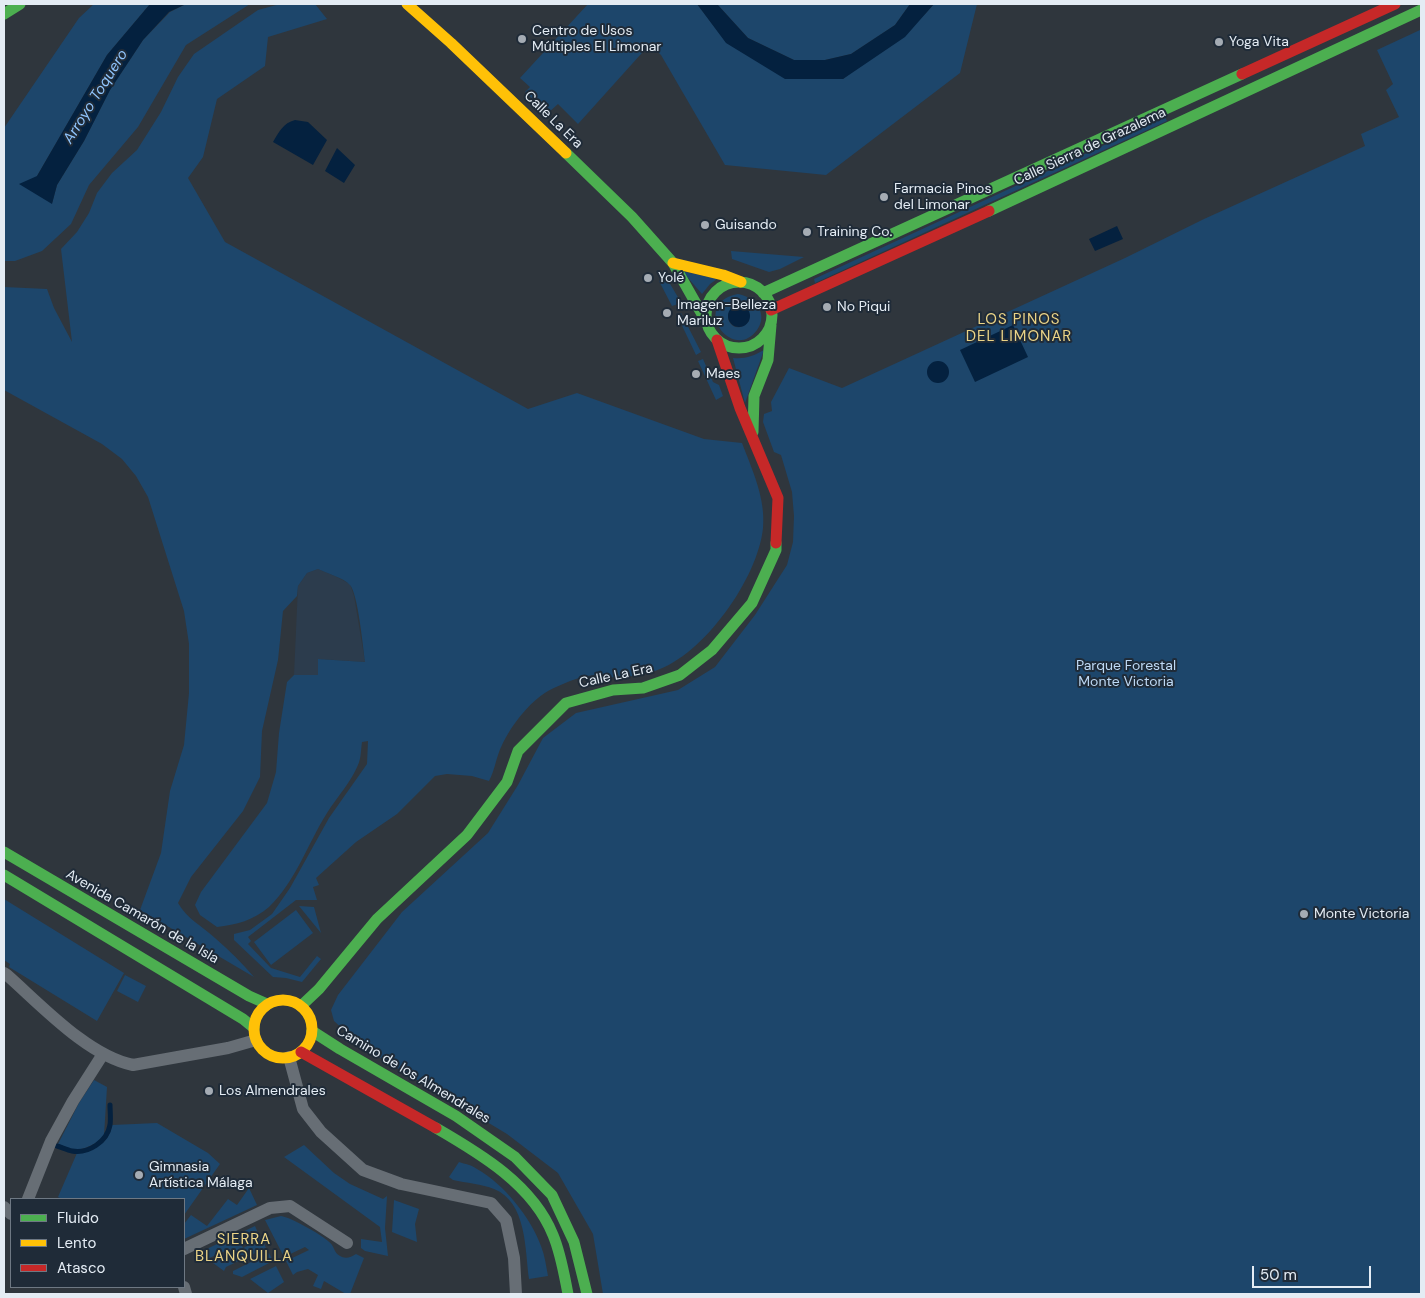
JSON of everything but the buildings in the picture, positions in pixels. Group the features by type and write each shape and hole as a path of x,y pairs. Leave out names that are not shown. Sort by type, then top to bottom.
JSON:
{"main road":[{"path":"4,14 20,4"},
{"name":"Calle La Era","path":"407,4 451,43 625,211 673,263 707,323"},
{"name":"Calle Sierra de Grazalema","path":"763,293 1395,4"},
{"name":"Calle Sierra de Grazalema","path":"771,315 1421,10"},
{"path":"673,263 723,275 741,282 756,288 768,300 771,315 768,360 754,396 753,437"},
{"path":"741,282 724,286 717,291 708,304 707,323 712,335 727,346 738,349 750,347 762,340 768,332 771,315"},
{"name":"Calle La Era","path":"302,1006 319,989 377,919 467,835 507,782 518,751 566,702 613,690 643,688 680,675 712,650 752,602 776,550 778,498 740,408 717,340"},
{"name":"Avenida Camarón de la Isla","path":"4,852 249,996 267,1004"},
{"path":"4,875 243,1019 255,1034 261,1048 276,1057 289,1057 301,1052 309,1042 312,1031 311,1022 308,1013 302,1006 290,1000 277,1000 267,1004 260,1010 256,1019 255,1034"},
{"name":"Camino de los Almendrales","path":"312,1031 346,1053 456,1116 515,1157 552,1196 574,1242 587,1294"},
{"path":"301,1052 471,1148 516,1182 543,1215 560,1252 568,1294"}],"street":[{"path":"4,973 69,1030 103,1054 124,1063 133,1064 228,1048 255,1034"},
{"path":"28,1198 51,1140 72,1102 103,1054"},
{"path":"289,1057 303,1109 321,1132 363,1170 401,1184 490,1203 506,1220 514,1258 516,1294"},
{"path":"185,1249 270,1208 290,1206 347,1243"}],"shaded area":[{"path":"318,569 350,584 354,596 365,662 318,659 318,675 294,675 298,586 307,573"}],"green space":[{"path":"94,4 150,4 107,55 37,176 52,203 57,185 84,141 110,90 143,40 170,12 186,4 250,4 186,45 138,127 89,185 71,224 42,251 15,261 4,261 4,128 79,18"},
{"path":"280,4 315,4 327,19 268,37 265,66 217,99 203,157 188,178 225,242 528,409 577,393 704,439 742,443 757,484 763,517 759,548 740,591 726,612 692,649 674,662 655,671 621,677 597,675 583,677 548,691 527,708 510,730 500,750 489,781 472,776 447,774 435,776 397,814 356,842 316,878 319,885 313,887 317,900 296,900 248,937 251,941 248,944 271,968 300,977 317,956 321,959 302,982 273,977 234,940 234,934 250,930 272,914 290,888 329,818 367,764 368,741 362,742 360,760 355,771 327,813 287,886 269,907 244,921 217,927 200,915 195,905 201,892 267,803 276,772 279,733 287,682 294,675 318,675 318,659 365,662 360,621 353,590 344,580 318,569 307,573 298,586 297,596 283,611 278,660 262,731 260,777 243,811 191,877 178,903 190,918 225,947 254,977 140,910 161,853 170,791 184,745 189,693 189,644 184,611 148,497 136,476 122,459 102,444 4,390 4,287 47,289 54,308 72,342 61,249 77,232 89,213 97,193 112,173 137,150 161,112 178,77 194,54 258,10"},
{"path":"588,4 697,4 727,43 843,79 925,14 934,4 977,4 960,73 826,175 725,165 661,55 650,44 578,124 558,104 548,113 525,92 530,87 520,78"},
{"path":"717,4 910,4 895,25 851,54 825,60 794,60 748,38"},
{"name":"Parque Forestal Monte Victoria","path":"1420,30 1421,1294 603,1294 593,1234 558,1173 507,1134 364,1048 334,1021 331,1010 338,995 402,912 488,833 518,785 543,738 576,713 678,690 715,667 755,615 787,565 793,542 794,516 792,492 781,455 774,452 763,422 764,414 772,411 771,402 789,368 842,388 1365,146 1361,134 1399,117 1386,90 1393,84 1377,50"},
{"path":"1165,117 1167,121 815,283 814,279"},
{"path":"731,251 804,257 780,269 769,272 732,259"},
{"path":"682,271 717,279 702,294"},
{"path":"666,277 679,299 678,304 672,306 659,281"},
{"path":"738,294 755,302 761,312 760,324 757,330 747,339 737,340 727,336 720,328 716,318 717,308 724,300","holes":["740,305 749,321 743,326 733,326 729,322 729,312"]},
{"path":"681,313 701,352 696,355 677,315"},
{"path":"764,350 745,403 733,358 749,357"},
{"path":"703,359 713,382 719,385 723,396 716,400 698,361"},
{"path":"4,899 124,973 97,1021 9,967 10,964 4,960"},
{"path":"299,906 314,907 321,933"},
{"path":"296,910 313,933 271,965 254,942"},
{"path":"125,975 146,986 138,1002 117,991"},
{"path":"94,1080 107,1087 104,1136 95,1144 78,1150 72,1150 58,1144 79,1103"},
{"name":"Gimnasia Artística Málaga","path":"157,1123 208,1153 220,1164 185,1214 185,1198 58,1197 77,1153 100,1145 108,1137 112,1125"},
{"path":"304,1145 334,1173 350,1184 383,1199 387,1196 385,1228 388,1256 365,1251 361,1248 361,1239 382,1242 380,1227 284,1157"},
{"path":"459,1162 473,1166 487,1175 497,1183 523,1213 531,1224 544,1254 548,1276 529,1279 525,1241 519,1216 513,1204 505,1195 489,1187 453,1180 449,1177"},
{"path":"249,1188 257,1205 185,1239 185,1223 191,1215 207,1226 228,1199 237,1205"},
{"path":"394,1200 419,1209 415,1224 417,1242 392,1232"},
{"path":"281,1216 300,1224 329,1241 340,1256 347,1258 356,1254 364,1258 350,1294 346,1294 324,1281 321,1289 313,1286 318,1275 308,1269 293,1275 286,1261 309,1250 305,1247 284,1257 265,1220"},
{"path":"255,1226 259,1235 241,1243 243,1248 262,1239 266,1248 226,1267 224,1271 213,1263 233,1254 230,1249 207,1259 194,1255"},
{"path":"269,1253 273,1261 242,1277 233,1274 233,1271"},
{"path":"276,1266 284,1282 268,1293 250,1279"}],"water":[{"name":"Arroyo Toquero","path":"150,4 186,4 169,12 143,40 110,90 84,141 57,185 52,204 19,184 37,176 107,55"},
{"path":"697,4 717,4 748,38 794,60 825,60 851,54 895,25 910,4 934,4 905,37 843,79 785,79 726,43"},
{"path":"295,120 308,122 327,140 313,165 273,142 284,126"},
{"path":"337,148 355,165 344,183 325,171"},
{"path":"1117,226 1123,239 1095,251 1089,239"},
{"path":"739,305 747,308 750,316 747,324 739,327 731,324 728,316 731,308"},
{"path":"1013,325 1028,357 975,382 960,350"},
{"path":"938,361 946,364 949,372 946,380 938,383 930,380 927,372 930,364"}],"waterway":[{"path":"57,1146 70,1151 84,1151 96,1146 108,1131 110,1105"}],"traffic: fast":[{"path":"4,14 20,4"},
{"path":"989,211 1421,10"},
{"path":"763,293 1242,74"},
{"path":"566,153 632,217 673,263 707,323"},
{"path":"739,282 752,285 762,292 769,302 772,315 769,328 762,338 752,345 739,348 726,345 716,338 709,328 706,315 709,302 716,292 726,285 739,282"},
{"path":"753,432 754,396 768,360 771,325"},
{"path":"301,1006 319,989 377,919 467,835 507,782 518,751 566,703 613,690 643,688 680,675 712,650 752,603 776,550 776,543"},
{"path":"4,852 249,996 267,1004"},
{"path":"4,875 243,1019 254,1028"},
{"path":"312,1031 456,1116 515,1157 552,1195 574,1242 587,1294"},
{"path":"436,1128 504,1172 533,1201 544,1217 556,1242 568,1294"}],"traffic: slow":[{"path":"407,4 451,43 566,153"},
{"path":"673,263 723,275 741,282"},
{"path":"283,1000 294,1002 307,1013 312,1029 310,1040 299,1053 283,1058 272,1056 259,1045 254,1029 256,1018 267,1005 283,1000"}],"traffic: jam":[{"path":"1242,74 1395,4"},
{"path":"771,310 989,211"},
{"path":"717,340 740,408 778,498 776,543"},
{"path":"301,1052 436,1128"}],"place":[{"name":"Centro de Usos Múltiples El Limonar","path":"522,39"},
{"name":"Yoga Vita","path":"1219,42"},
{"name":"Farmacia Pinos del Limonar","path":"884,197"},
{"name":"Guisando","path":"705,225"},
{"name":"Training Co.","path":"807,232"},
{"name":"Yolé","path":"648,278"},
{"name":"No Piqui","path":"827,307"},
{"name":"Imagen-Belleza Mariluz","path":"667,313"},
{"name":"Maes","path":"696,374"},
{"name":"Monte Victoria","path":"1304,914"},
{"name":"Los Almendrales","path":"209,1091"},
{"name":"Gimnasia Artística Málaga","path":"139,1175"}],"district":[{"name":"LOS PINOS DEL LIMONAR","path":"1019,328"},
{"name":"SIERRA BLANQUILLA","path":"244,1248"}]}
